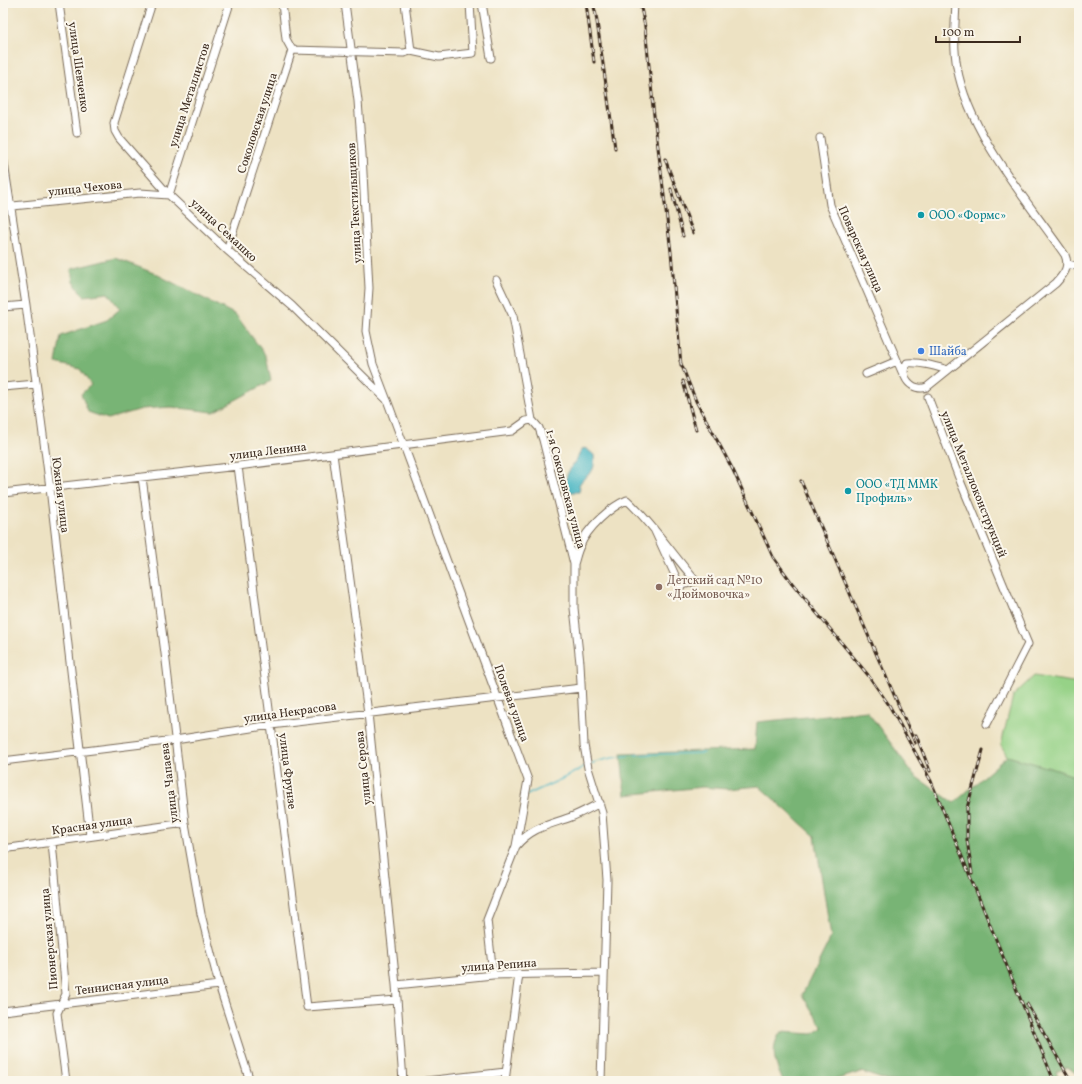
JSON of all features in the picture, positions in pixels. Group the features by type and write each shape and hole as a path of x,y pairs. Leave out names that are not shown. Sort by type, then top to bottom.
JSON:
{"street":[{"name":"улица Шевченко","path":"59,3 77,133"},
{"name":"улица Семашко","path":"152,3 114,123 115,131 119,138 169,195 227,250 292,306 387,400 403,445"},
{"name":"улица Металлистов","path":"169,195 230,3"},
{"path":"282,3 286,39 292,50 411,52 439,57 473,53 470,3"},
{"name":"улица Текстильщиков","path":"345,3 358,101 366,215 369,288 366,331 374,364 387,400"},
{"path":"405,3 411,52"},
{"path":"482,3 491,58"},
{"path":"916,388 923,388 933,383 1056,283 1063,275 1068,264 1065,254 1004,169 984,137 974,117 957,67 954,33 956,3"},
{"name":"Соколовская улица","path":"227,250 292,50"},
{"name":"Поварская улица","path":"820,138 830,205 904,376"},
{"name":"Южная улица","path":"3,157 6,207 26,305 50,488 90,836"},
{"name":"улица Чехова","path":"6,207 140,193 169,195"},
{"path":"1068,264 1079,267"},
{"name":"1-я Соколовская улица","path":"496,280 513,316 532,420 539,428 543,440 574,564 574,608 580,663 583,737 588,766 602,813 607,880 601,1081"},
{"path":"3,307 26,305"},
{"path":"866,374 897,362 920,363 948,370"},
{"path":"907,363 904,370 904,376 911,385 928,397 937,374 936,367"},
{"path":"3,387 36,384"},
{"name":"улица Металлоконструкций","path":"928,397 1000,579 1028,644 987,724"},
{"name":"улица Ленина","path":"3,493 238,466 512,431 526,421 532,420"},
{"name":"Полевая улица","path":"403,445 528,780 516,846 487,920 489,976"},
{"name":"улица Серова","path":"333,454 368,713 396,985 403,1081"},
{"name":"улица Фрунзе","path":"238,466 307,1008 397,1000"},
{"name":"улица Чапаева","path":"142,477 184,823 201,914 219,985 250,1081"},
{"path":"574,564 580,545 587,533 618,504 627,500 654,528 679,562 696,580 680,586 654,528"},
{"name":"улица Некрасова","path":"3,761 175,740 271,725 581,688"},
{"path":"516,846 525,835 545,825 572,816 600,803"},
{"name":"Красная улица","path":"3,849 184,823"},
{"name":"Пионерская улица","path":"52,842 66,994 57,1013 66,1081"},
{"name":"улица Репина","path":"396,985 519,974 604,973"},
{"path":"505,1081 519,974"},
{"name":"Теннисная улица","path":"3,1011 219,985"},
{"path":"426,1081 506,1072"}],"green space":[{"path":"116,258 156,274 236,315 266,356 271,381 213,412 171,407 142,409 108,419 88,412 81,394 91,385 80,369 56,363 61,336 107,320 120,309 108,293 84,296 73,282 71,269"},
{"path":"1034,676 1079,683 1079,778 1057,770 1007,756 1001,745 1013,696"},
{"path":"867,711 915,776 954,803 1007,756 1057,770 1079,778 1079,1076 1068,1067 1056,1072 1060,1081 888,1081 861,1072 831,1081 783,1081 774,1056 775,1044 781,1032 813,1034 823,1028 802,995 831,937 815,836 759,786 728,789 703,787 625,795 621,754 755,749 757,722"}],"water":[{"path":"582,448 587,449 594,455 594,467 579,485 579,492 570,492 565,485 567,474"}],"waterway":[{"path":"590,764 631,755 704,753"},
{"path":"527,795 566,777 585,766"}],"railway":[{"path":"586,3 594,62"},
{"path":"593,3 615,148"},
{"path":"640,3 645,27 653,104"},
{"path":"652,99 671,252 681,365"},
{"path":"665,159 693,233"},
{"path":"671,189 683,236"},
{"path":"680,361 696,401 733,470 773,557 792,583 868,675 889,705 931,781 1054,1081"},
{"path":"683,381 696,430"},
{"path":"801,481 915,743"},
{"path":"916,735 930,771"},
{"path":"972,873 967,840 967,808 983,750"},
{"path":"1027,1004 1071,1081"}],"place":[{"name":"ООО «Формс»","path":"921,215"},
{"name":"Шайба","path":"921,351"},
{"name":"ООО «ТД ММК Профиль»","path":"848,491"},
{"name":"Детский сад №10 «Дюймовочка»","path":"659,587"}]}
